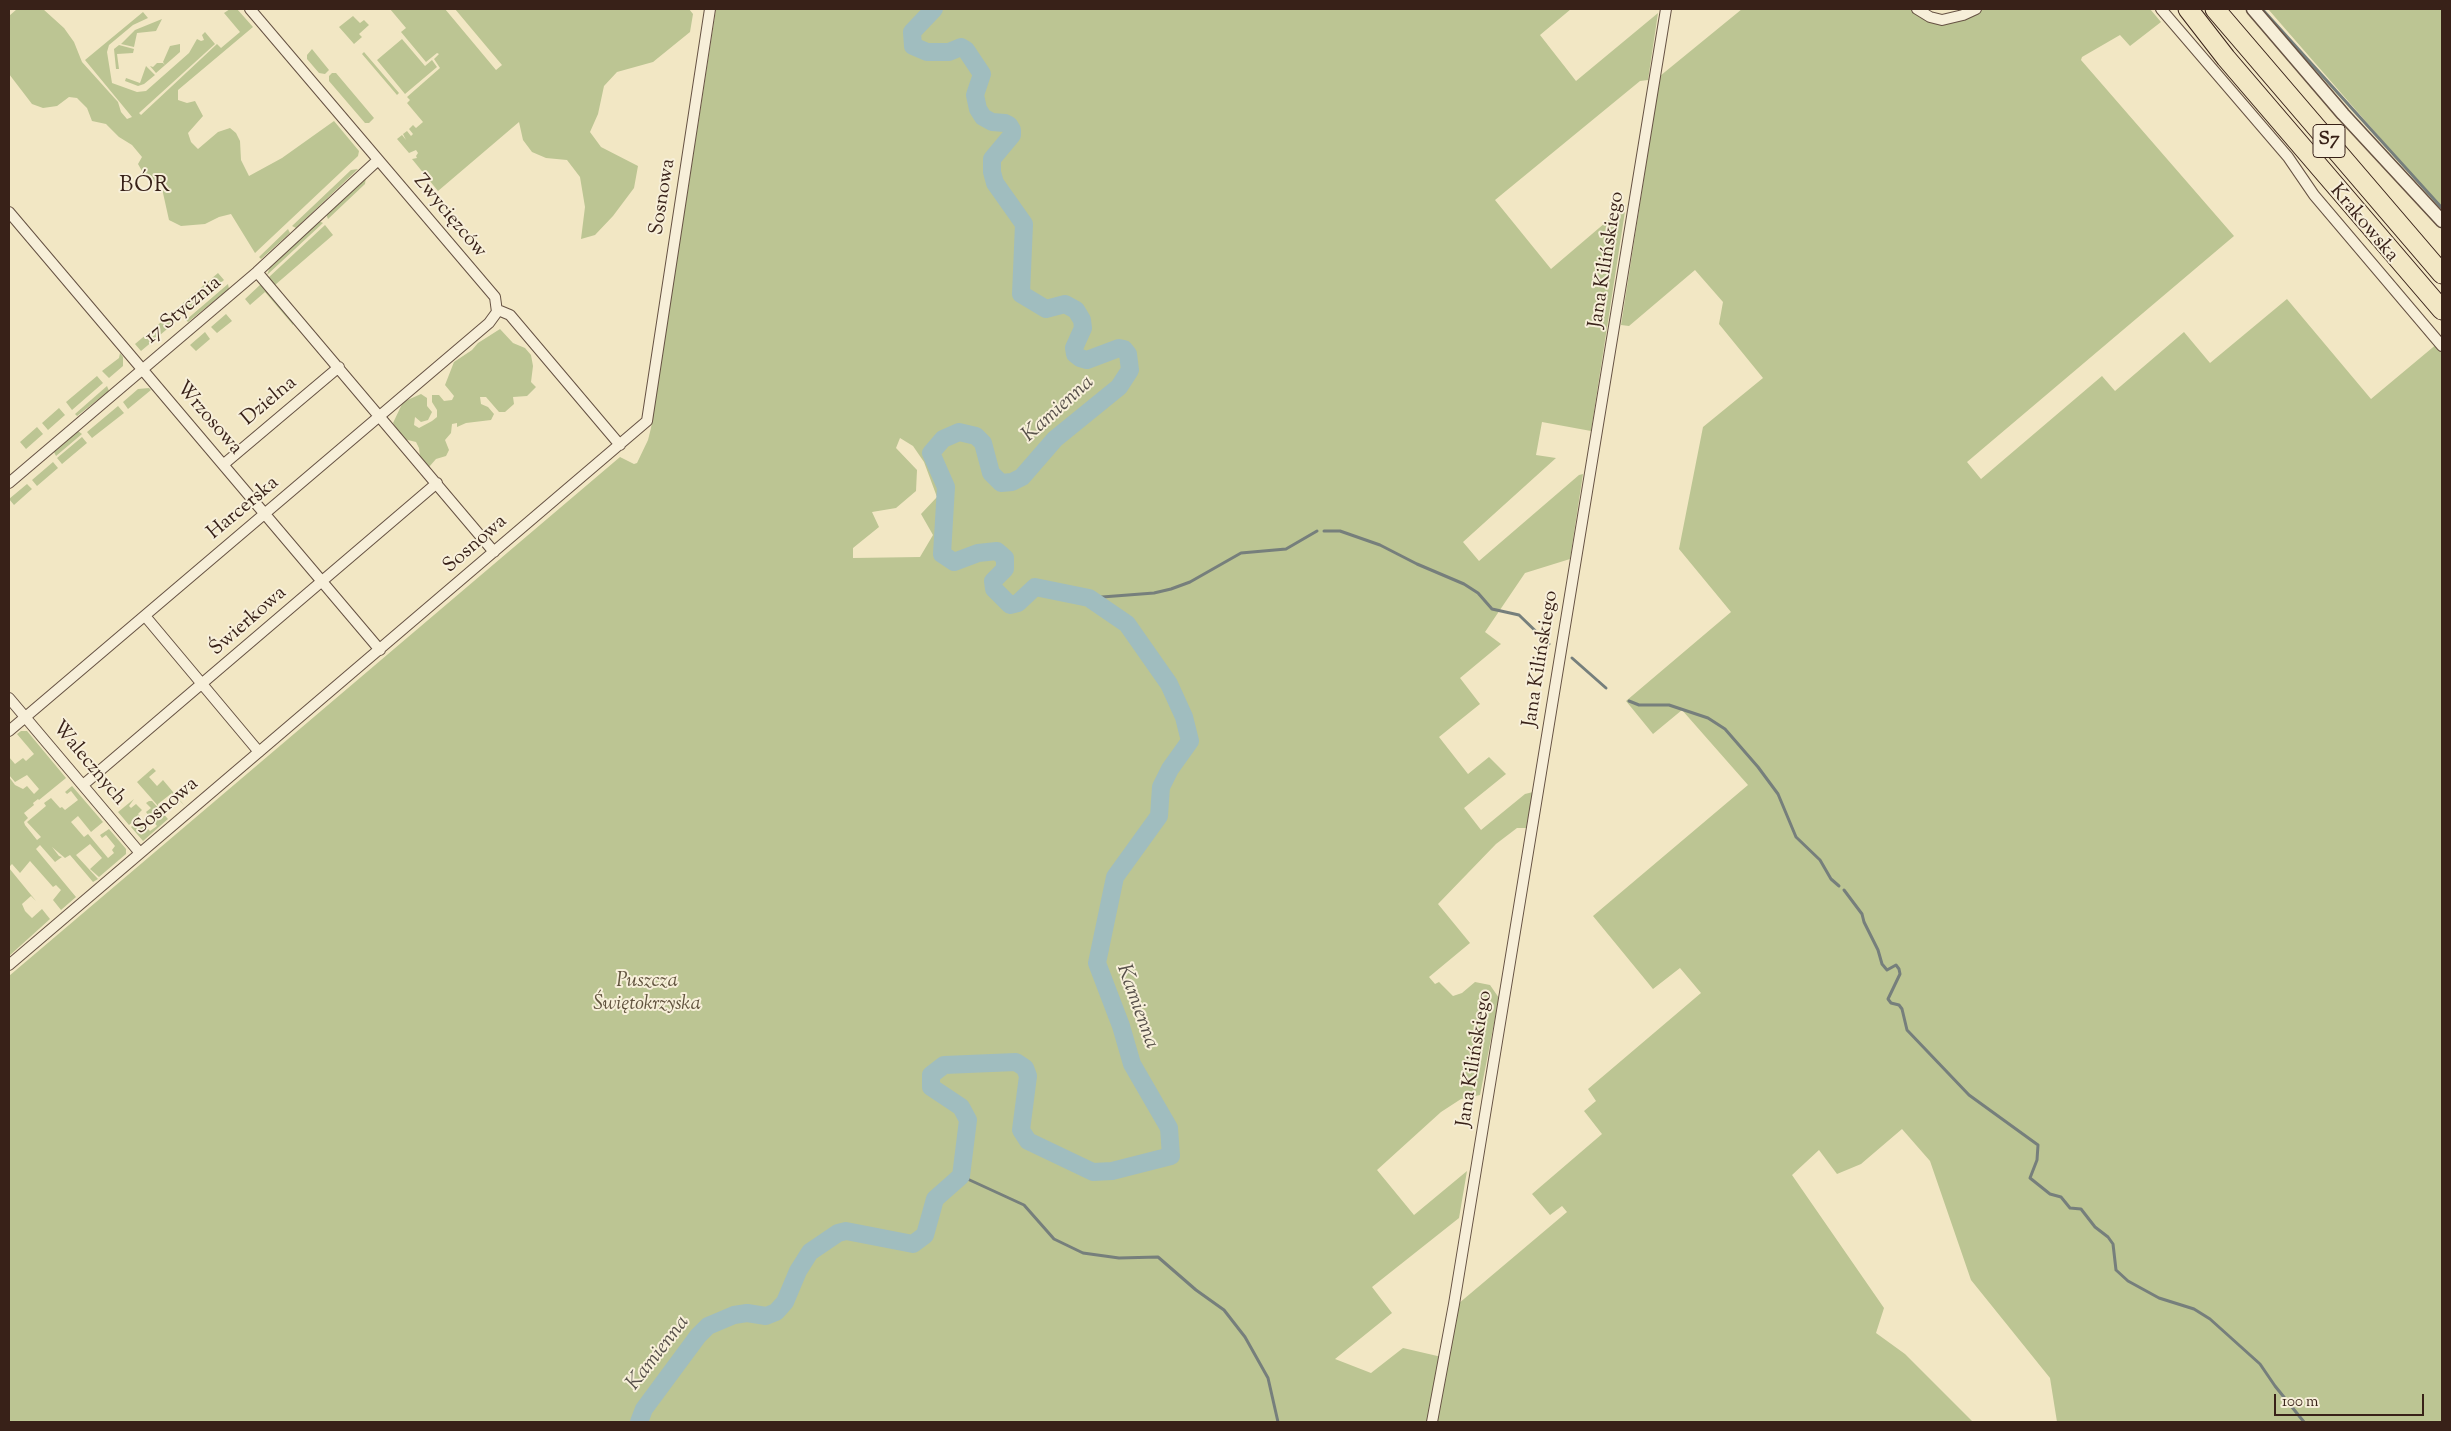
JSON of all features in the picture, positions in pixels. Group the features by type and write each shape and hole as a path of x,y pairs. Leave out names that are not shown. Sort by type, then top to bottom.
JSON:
{"highway":[{"name":"S7","path":"2188,9 2226,58 2442,310"},
{"name":"S7","path":"2215,9 2442,274"}],"street":[{"name":"Zwycięzców","path":"250,9 495,297 498,310"},
{"name":"Sosnowa","path":"9,965 647,422 710,9"},
{"name":"Jana Kilińskiego","path":"1432,1422 1452,1315 1666,9"},
{"path":"1917,9 1930,17 1942,20 1963,15 1976,9"},
{"name":"Krakowska","path":"2161,9 2288,157 2314,195 2442,346"},
{"path":"2253,9 2343,114 2442,220"},
{"name":"17 Stycznia","path":"9,483 257,272 378,160"},
{"name":"Wrzosowa","path":"9,212 266,513 380,650"},
{"path":"257,272 494,552"},
{"path":"498,310 510,314 620,445"},
{"name":"Harcerska","path":"9,732 492,320 498,310"},
{"name":"Dzielna","path":"224,464 339,368"},
{"name":"Świerkowa","path":"83,785 437,483"},
{"path":"144,616 259,752"},
{"name":"Walecznych","path":"9,698 140,853"}],"green space":[{"path":"17,9 43,9 64,28 74,42 82,62 118,102 121,112 127,119 132,117 85,60 143,12 148,18 133,25 109,45 107,52 112,83 137,92 146,91 189,53 197,39 204,40 202,35 205,32 215,44 139,113 141,115 217,44 221,48 240,32 224,13 230,9 237,9 253,27 178,90 178,100 187,103 195,101 203,116 188,133 191,142 198,149 218,132 230,128 236,133 240,141 241,160 249,176 282,158 334,121 359,151 358,156 255,253 231,214 219,217 205,224 181,226 169,220 161,184 146,178 138,164 142,157 132,145 119,137 106,124 92,121 87,108 77,98 69,97 57,106 43,108 32,104 9,74 9,16"},
{"path":"390,9 445,9 496,70 502,65 455,9 689,9 693,14 690,32 653,62 617,72 604,86 598,114 590,132 601,147 638,166 634,188 613,216 595,235 581,239 585,207 580,177 567,160 546,158 532,152 523,140 519,122 438,191 412,159 417,158 418,153 416,150 409,153 397,139 402,135 406,140 403,134 407,131 411,136 413,134 409,129 413,125 416,128 423,122 407,103 410,100 407,97 440,68 434,59 439,54 437,53 426,62 401,32 406,28"},
{"name":"Puszcza Świętokrzyska","path":"716,9 1571,9 1540,35 1576,81 1658,13 1648,80 1640,81 1495,200 1551,269 1626,205 1591,431 1542,422 1536,455 1556,458 1463,542 1479,561 1579,475 1583,474 1570,559 1525,573 1485,632 1501,644 1460,678 1480,704 1439,737 1468,774 1489,757 1506,774 1464,808 1481,830 1525,794 1533,792 1526,828 1517,828 1496,844 1438,904 1470,943 1429,977 1435,984 1439,982 1453,996 1462,993 1475,982 1490,985 1499,998 1480,1095 1461,1099 1441,1112 1377,1170 1414,1215 1467,1171 1459,1218 1372,1287 1392,1313 1335,1359 1371,1373 1403,1348 1446,1358 1458,1304 1567,1212 1562,1206 1550,1215 1532,1194 1602,1134 1584,1111 1596,1101 1588,1089 1701,993 1680,968 1653,989 1593,916 1748,785 1682,710 1653,734 1626,701 1731,612 1679,549 1703,427 1763,378 1719,324 1723,302 1695,270 1629,326 1621,325 1660,76 1742,9 1911,9 1943,23 1965,19 1983,9 2150,9 2161,22 2130,46 2120,35 2082,57 2081,60 2234,236 1967,462 1981,479 2102,376 2115,391 2184,332 2210,363 2287,299 2371,399 2438,343 2442,347 2442,1422 2057,1422 2050,1378 1971,1280 1930,1161 1902,1129 1861,1164 1837,1174 1819,1150 1792,1175 1884,1308 1876,1333 1905,1354 1973,1422 9,1422 9,976 620,457 634,464 637,463 648,440","holes":["900,438 913,446 924,462 937,497 921,514 933,535 920,557 853,558 853,548 879,527 872,512 896,508 916,491 917,470 896,448"]},
{"path":"2268,9 2442,9 2442,209"},
{"path":"353,16 360,23 364,20 369,25 359,34 362,37 354,44 339,27"},
{"path":"162,19 156,31 137,33 134,47 121,44 135,30"},
{"path":"402,39 425,66 432,60 437,67 405,94 377,60"},
{"path":"180,44 180,52 156,73 150,66 153,67 157,63 165,65 163,62 170,46"},
{"path":"119,45 134,49 133,53 117,54 119,69 116,69 114,49"},
{"path":"312,49 329,70 325,74 319,73 307,59 307,55"},
{"path":"364,52 399,93 397,95 362,54"},
{"path":"146,66 155,75 144,84 138,86 125,81 126,78 140,83"},
{"path":"332,73 336,73 374,118 369,123 365,123 329,81 329,76"},
{"path":"358,169 296,228 292,226 351,170"},
{"path":"366,177 365,184 328,219 326,214"},
{"path":"319,221 323,223 267,275 270,267"},
{"path":"325,225 333,235 275,285 306,322 304,322 268,278"},
{"path":"288,229 290,233 261,259 259,257"},
{"path":"218,273 224,280 182,316 176,309"},
{"path":"228,284 229,289 188,322 186,320"},
{"path":"261,284 294,322 293,325 265,292 250,305 245,299"},
{"path":"173,312 179,319 141,351 135,344"},
{"path":"226,314 232,321 217,333 211,327"},
{"path":"500,329 513,343 525,348 531,355 533,366 531,382 536,387 527,396 513,397 514,404 505,412 499,412 486,397 480,397 481,404 488,407 494,414 491,420 466,423 457,427 457,423 452,424 451,433 445,440 449,450 446,456 436,459 429,467 420,457 416,442 404,439 393,423 403,402 421,394 427,398 427,406 432,412 428,420 421,422 415,417 414,425 419,428 432,421 437,417 437,410 432,402 432,395 439,395 444,401 452,400 454,396 445,385 454,362"},
{"path":"205,332 210,339 196,351 190,345"},
{"path":"120,353 123,357 123,366 109,378 102,371 119,358"},
{"path":"97,376 103,383 72,410 66,402"},
{"path":"107,386 109,391 77,416 75,414"},
{"path":"149,388 151,390 128,409 123,402 138,389"},
{"path":"118,406 124,413 92,438 87,432"},
{"path":"59,408 65,415 48,430 42,423"},
{"path":"37,427 43,434 26,449 20,442"},
{"path":"78,431 82,434 56,456 54,452"},
{"path":"82,437 87,443 62,464 57,458"},
{"path":"53,462 58,468 37,486 32,480"},
{"path":"27,484 32,489 14,505 9,499"},
{"path":"21,731 27,731 66,778 33,803 34,805 24,813 28,818 24,822 25,825 37,840 41,837 27,822 46,806 44,803 51,798 60,808 62,807 65,810 78,800 71,791 67,794 65,792 72,786 103,822 91,832 78,816 71,822 84,837 88,834 108,858 114,853 112,850 115,846 106,835 102,838 100,835 109,829 126,849 126,854 99,877 90,869 102,858 90,844 76,855 98,879 93,882 70,855 65,858 52,847 62,857 55,862 40,845 36,849 76,897 61,910 53,900 61,890 56,885 53,887 30,861 20,873 12,864 9,867 9,777 15,785 23,789 27,786 34,794 39,789 27,775 15,782 9,775 9,757 15,764 23,758 26,761 34,754 17,734"},
{"path":"153,768 156,771 149,777 157,786 163,780 184,805 172,793 158,804 159,807 137,782"},
{"path":"134,799 129,806 131,808 136,804 142,810 138,814 140,816 129,825 118,812"},
{"path":"152,801 168,819 143,841 131,827 138,821 145,830 148,829 150,831 157,826 146,812 151,808 146,803"},
{"path":"9,868 36,901 31,896 22,904 25,911 32,918 42,909 50,919 9,956"}],"waterway":[{"name":"Kamienna","path":"639,1422 644,1409 698,1336 708,1326 734,1315 747,1313 766,1316 776,1312 785,1302 798,1271 810,1252 838,1233 846,1231 913,1244 925,1235 935,1199 961,1176 968,1120 961,1107 931,1087 931,1075 944,1065 1016,1062 1025,1068 1028,1076 1021,1130 1028,1141 1093,1172 1112,1171 1171,1156 1169,1128 1132,1064 1121,1026 1097,963 1115,877 1159,816 1161,787 1170,769 1190,741 1184,717 1169,684 1127,624 1089,598 1035,587 1018,603 1010,605 994,589 993,581 1005,569 1005,558 997,551 978,553 954,562 942,554 946,487 931,453 943,439 959,432 976,436 983,443 991,473 1001,483 1012,482 1022,477 1055,439 1119,387 1130,370 1128,354 1124,349 1119,348 1087,360 1080,358 1075,354 1074,348 1083,328 1082,320 1076,310 1065,304 1046,309 1021,294 1024,224 995,183 992,172 992,159 1012,135 1012,130 1005,123 992,122 983,117 978,109 975,95 982,74 966,50 961,47 949,52 927,52 913,46 912,32 934,9"},
{"path":"2262,9 2442,208"},
{"path":"1089,598 1154,593 1171,589 1190,582 1241,553 1286,549 1317,531"},
{"path":"1324,531 1340,531 1380,545 1417,564 1464,584 1478,593 1492,609 1519,615 1549,644"},
{"path":"1572,658 1606,688"},
{"path":"1629,701 1639,705 1669,705 1708,718 1725,729 1758,767 1778,794 1796,837 1820,860 1831,879 1839,886"},
{"path":"1844,890 1862,914 1882,964 1887,970 1896,965 1899,969 1900,974 1888,999 1891,1003 1899,1005 1902,1009 1907,1030 1969,1095 2038,1145 2037,1160 2030,1178 2050,1194 2061,1197 2070,1208 2081,1209 2095,1227 2108,1237 2113,1244 2116,1270 2128,1281 2159,1298 2194,1309 2210,1319 2260,1364 2304,1422"},
{"path":"961,1176 1024,1205 1054,1239 1083,1253 1119,1258 1158,1257 1196,1290 1224,1310 1245,1337 1268,1378 1278,1422"}],"district":[{"name":"BÓR","path":"145,187"}]}
